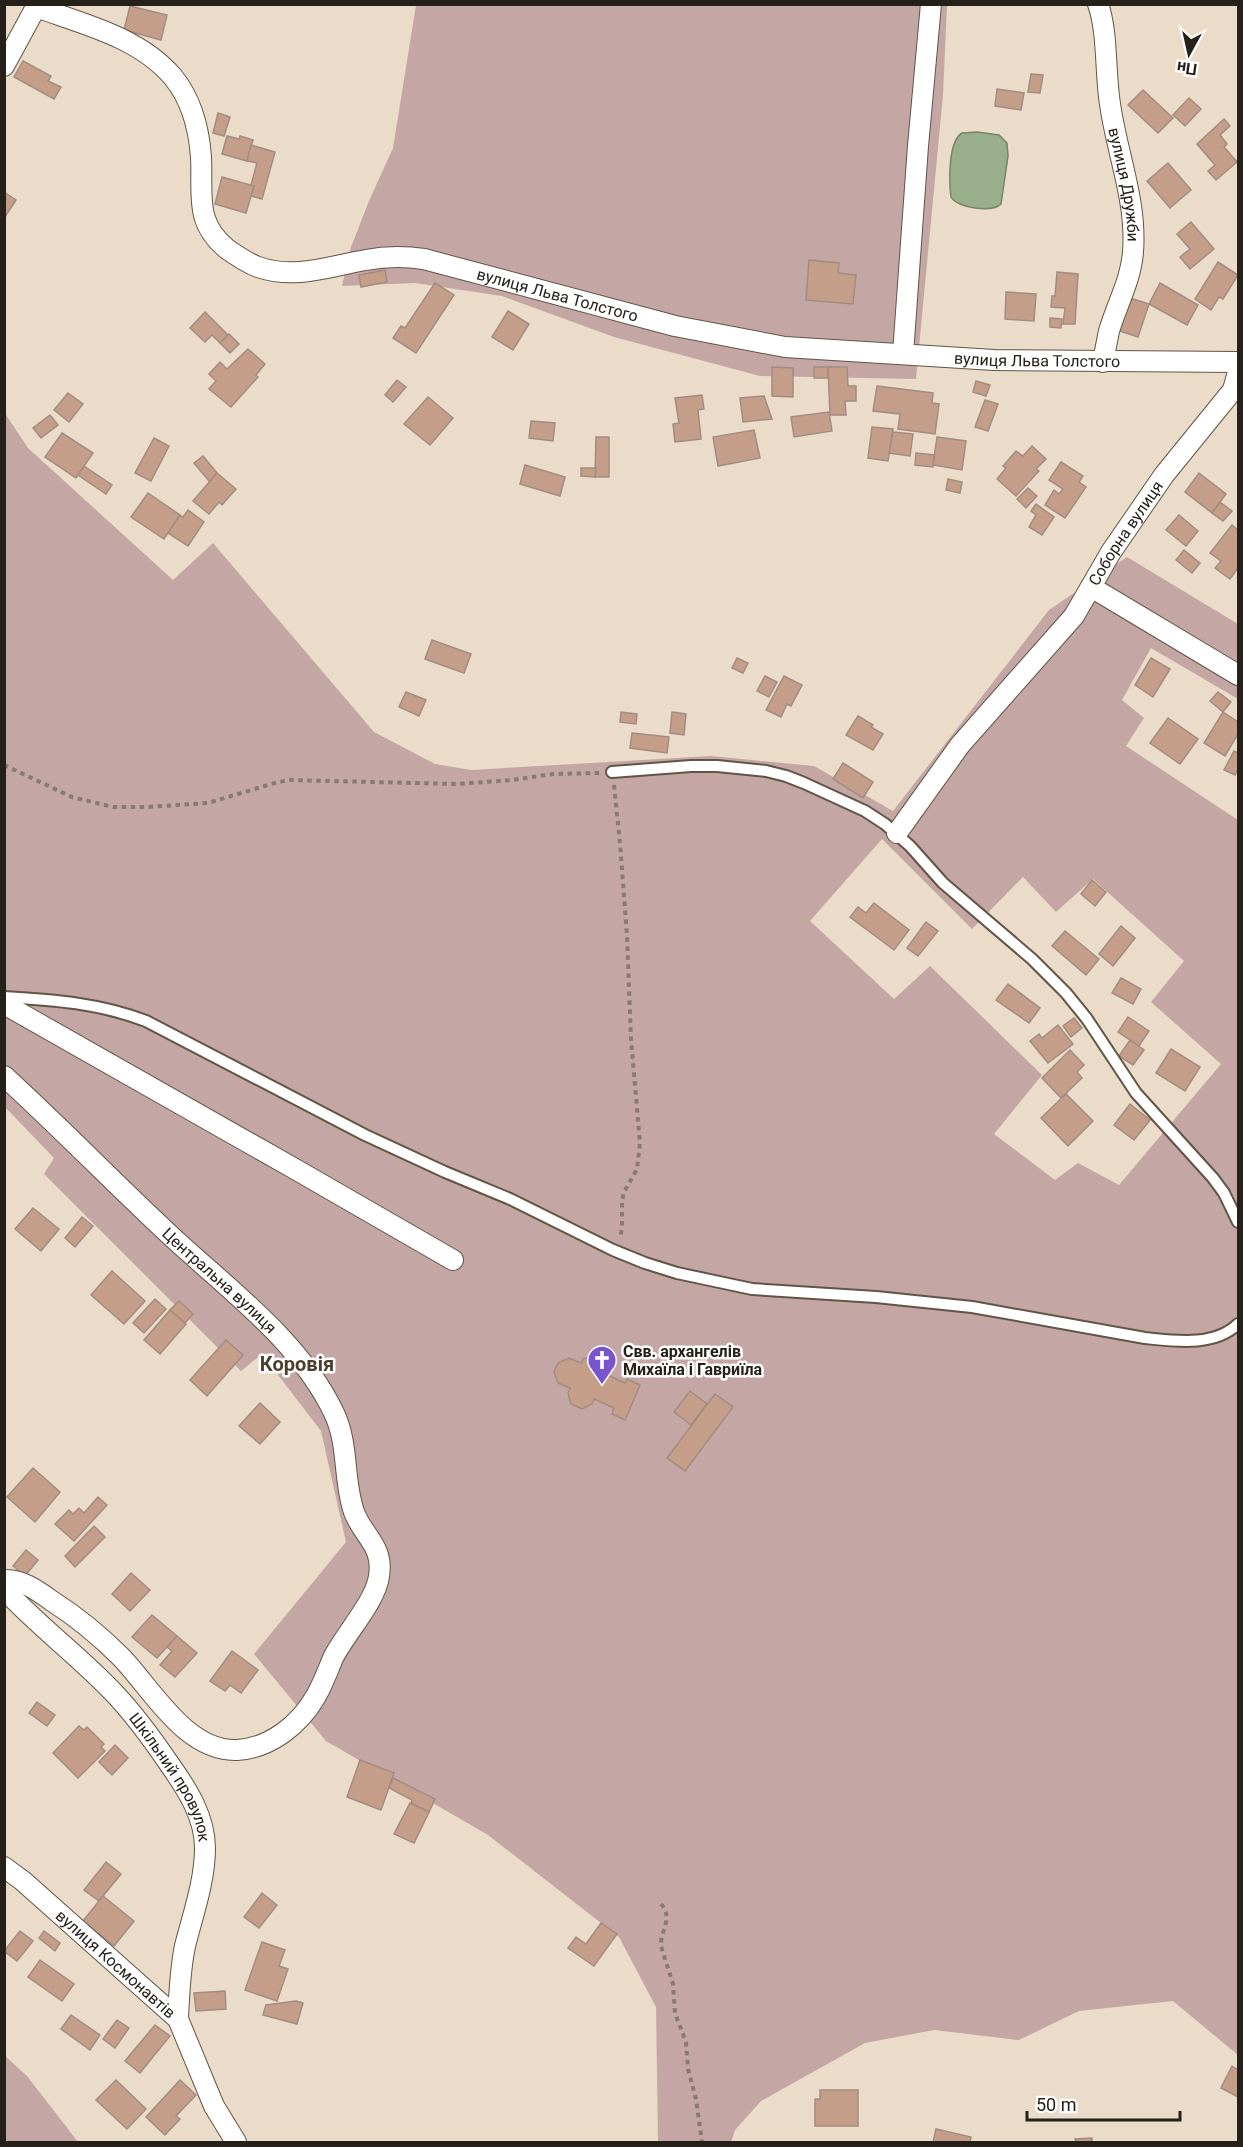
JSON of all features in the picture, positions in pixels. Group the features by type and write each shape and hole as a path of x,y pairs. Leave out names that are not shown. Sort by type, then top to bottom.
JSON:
{"street":[{"path":"903,354 918,146 932,4"},
{"name":"вулиця Дружби","path":"1098,4 1102,22 1110,103 1132,206 1134,232 1132,263 1110,330 1103,362"},
{"path":"4,66 36,6"},
{"name":"вулиця Льва Толстого","path":"36,6 102,30 126,42 148,54 174,79 192,110 195,122 201,157 202,208 207,226 216,238 236,256 259,267 284,272 310,272 365,260 396,256 412,257 469,270 617,312 724,337 785,347 994,360 1239,362"},
{"name":"Соборна вулиця","path":"1239,372 1233,390 1164,475 1111,552 1091,587 1239,675"},
{"path":"897,833 960,745 1074,616 1091,587"},
{"path":"4,1004 453,1260"},
{"name":"Центральна вулиця","path":"4,1076 250,1308 302,1364 320,1388 338,1422 353,1507 380,1559 380,1575 375,1589 342,1643 311,1704 280,1736 257,1746 240,1750 220,1749 193,1736 178,1723 98,1635 45,1595 16,1580 4,1580"},
{"name":"Шкільний провулок","path":"4,1589 126,1706 185,1786 198,1813 204,1837 205,1857 196,1908 182,1965 178,2019"},
{"name":"вулиця Космонавтів","path":"4,1868 23,1881 178,2019 214,2106 236,2142"}],"lane":[{"path":"612,772 691,766 766,771 804,783 876,817 897,833 943,883 1032,958 1077,1006 1136,1093 1213,1178 1224,1193 1239,1222"},
{"path":"4,997 96,1005 146,1021 365,1135 510,1199 613,1251 677,1273 752,1289 876,1297 952,1305 1036,1317 1145,1338 1206,1339 1227,1332 1239,1324"}],"path":[{"path":"4,765 72,797 101,805 130,808 208,804 290,780 458,784 553,774 612,772 620,843 631,1039 640,1143 637,1169 624,1192 622,1229 613,1251"},
{"path":"661,1904 668,1919 660,1940 661,1946 672,1978 675,2013 686,2042 702,2142"}],"shaded area":[{"path":"416,5 947,5 943,95 916,379 760,376 614,337 502,296 415,283 342,286 351,247 393,148"},
{"path":"977,132 999,135 1007,143 1008,156 1001,204 997,207 975,208 960,204 951,197 950,172 954,144 962,133"},
{"path":"4,412 28,448 173,580 213,543 374,732 435,764 471,770 711,756 814,766 893,811 1049,610 1127,557 1238,624 1238,699 1151,648 1122,700 1144,718 1126,746 1238,820 1238,2055 1173,2001 1079,2011 1019,2040 934,2030 865,2043 761,2101 735,2130 731,2142 658,2142 656,2007 619,1937 488,1835 326,1741 254,1654 346,1542 321,1431 262,1354 241,1371 44,1174 54,1158 5,1107","holes":["882,839 972,929 1023,877 1056,912 1093,879 1184,961 1151,1002 1221,1064 1119,1185 1078,1163 1055,1180 994,1134 1042,1075 930,966 894,999 810,921"]},
{"path":"5,2056 27,2076 78,2142 5,2142"}],"building":[{"path":"130,6 167,15 161,40 124,30"},
{"path":"23,61 51,76 48,81 61,87 54,99 14,77"},
{"path":"1031,74 1043,75 1040,93 1028,92"},
{"path":"997,89 1024,93 1021,110 995,106"},
{"path":"1143,90 1173,118 1158,133 1128,105"},
{"path":"1189,98 1201,109 1185,126 1173,115"},
{"path":"218,113 230,117 224,136 213,133"},
{"path":"1224,119 1230,126 1220,135 1227,144 1224,147 1237,162 1216,180 1208,171 1215,165 1197,144"},
{"path":"227,136 239,139 240,136 253,140 247,161 222,154"},
{"path":"251,145 275,152 262,199 251,196 254,186 251,185 257,163 247,161"},
{"path":"1168,163 1191,190 1170,208 1147,181"},
{"path":"222,177 254,186 246,213 215,204"},
{"path":"4,192 16,200 5,217 4,217"},
{"path":"1191,222 1214,249 1190,269 1180,257 1190,249 1177,234"},
{"path":"809,260 839,263 838,273 856,275 853,304 806,300"},
{"path":"1218,262 1238,275 1223,299 1219,297 1211,310 1195,299"},
{"path":"385,270 387,282 361,287 359,275"},
{"path":"1057,272 1078,274 1075,324 1063,324 1065,308 1051,307 1052,296 1055,296"},
{"path":"435,283 454,295 416,353 393,338 401,326 405,328"},
{"path":"1160,283 1198,305 1187,325 1149,304"},
{"path":"1006,292 1036,294 1034,321 1005,319"},
{"path":"1130,298 1149,304 1138,337 1120,331"},
{"path":"508,311 529,324 513,350 492,337"},
{"path":"205,312 228,335 220,343 212,335 205,342 190,328"},
{"path":"1050,318 1062,319 1061,328 1050,327"},
{"path":"229,334 239,344 230,353 220,343"},
{"path":"248,349 265,364 256,375 258,377 231,407 209,389 216,381 209,374 220,362 227,369"},
{"path":"772,367 793,368 793,397 772,396"},
{"path":"814,367 828,367 828,378 814,378"},
{"path":"828,367 847,367 848,386 856,386 856,401 845,401 846,415 830,415"},
{"path":"397,380 406,387 393,402 385,395"},
{"path":"976,381 990,385 986,396 973,392"},
{"path":"877,386 933,393 932,403 939,404 935,434 898,429 900,414 873,411"},
{"path":"68,393 83,404 69,422 54,410"},
{"path":"702,395 704,409 698,410 701,439 675,442 673,424 679,423 675,398"},
{"path":"764,396 772,419 743,422 740,398"},
{"path":"428,397 453,418 430,445 404,424"},
{"path":"985,400 998,404 988,431 975,427"},
{"path":"829,412 832,431 794,437 791,417"},
{"path":"50,415 58,425 41,438 33,428"},
{"path":"531,421 555,423 553,441 529,438"},
{"path":"872,427 893,429 888,461 868,458"},
{"path":"754,430 760,458 718,466 713,437"},
{"path":"893,432 913,434 910,456 889,453"},
{"path":"62,433 93,453 76,478 45,457"},
{"path":"596,437 609,437 609,477 595,477"},
{"path":"937,437 966,441 962,470 933,465"},
{"path":"154,438 169,446 151,481 135,473"},
{"path":"1032,446 1046,459 1036,469 1039,471 1016,496 997,479 1006,468 1003,466 1016,451 1023,456"},
{"path":"916,453 934,455 933,467 915,465"},
{"path":"203,456 217,473 210,482 194,463"},
{"path":"1061,462 1083,476 1079,482 1086,487 1065,518 1045,505 1054,490 1059,494 1063,489 1049,480"},
{"path":"525,465 565,477 560,496 520,484"},
{"path":"84,466 112,485 106,494 78,475"},
{"path":"581,468 596,468 595,477 581,476"},
{"path":"217,473 236,489 222,505 219,502 209,514 193,501"},
{"path":"1199,473 1226,494 1212,513 1185,492"},
{"path":"948,479 962,482 960,493 946,490"},
{"path":"1028,488 1037,496 1026,508 1017,499"},
{"path":"148,493 180,515 164,539 131,517"},
{"path":"1220,502 1232,511 1223,521 1212,513"},
{"path":"1036,504 1054,517 1042,535 1029,527 1036,515 1031,511"},
{"path":"188,510 204,522 188,546 168,533 180,515 183,517"},
{"path":"1179,515 1198,531 1186,546 1166,530"},
{"path":"1232,525 1238,530 1238,568 1230,579 1215,568 1221,561 1210,553"},
{"path":"1184,550 1200,563 1192,573 1176,560"},
{"path":"432,640 471,654 464,673 425,659"},
{"path":"737,658 748,663 743,673 732,668"},
{"path":"1151,658 1170,669 1153,697 1135,685"},
{"path":"765,676 777,682 769,697 757,691"},
{"path":"784,676 802,685 791,706 787,704 781,717 766,710"},
{"path":"406,692 426,700 419,716 399,707"},
{"path":"1218,692 1231,702 1223,712 1210,701"},
{"path":"621,712 637,714 636,724 620,722"},
{"path":"672,712 686,714 684,735 670,733"},
{"path":"1223,712 1238,722 1238,734 1225,756 1204,743"},
{"path":"858,716 883,734 873,750 846,735"},
{"path":"1168,718 1198,739 1180,764 1150,743"},
{"path":"632,733 669,737 667,753 630,748"},
{"path":"1234,751 1238,753 1238,769 1235,775 1224,770"},
{"path":"843,763 873,782 863,798 833,779"},
{"path":"1092,880 1106,892 1095,906 1081,894"},
{"path":"874,903 909,930 894,950 850,917 858,907 866,913"},
{"path":"926,922 938,931 918,956 907,948"},
{"path":"1121,926 1135,938 1113,966 1099,954"},
{"path":"1065,931 1099,959 1086,975 1052,946"},
{"path":"1121,978 1141,989 1133,1004 1112,993"},
{"path":"1008,984 1040,1008 1029,1023 996,1000"},
{"path":"1128,1017 1149,1031 1139,1046 1118,1032"},
{"path":"1074,1018 1082,1028 1071,1037 1063,1026"},
{"path":"1058,1025 1073,1044 1048,1063 1030,1041 1039,1034 1042,1038"},
{"path":"1130,1040 1144,1050 1133,1065 1119,1056"},
{"path":"1171,1049 1200,1067 1185,1091 1156,1073"},
{"path":"1070,1050 1084,1065 1077,1072 1082,1078 1061,1098 1042,1078"},
{"path":"1066,1094 1093,1121 1068,1146 1041,1118"},
{"path":"1130,1104 1150,1120 1134,1140 1114,1125"},
{"path":"33,1208 59,1229 41,1251 15,1229"},
{"path":"82,1217 93,1226 75,1247 65,1238"},
{"path":"112,1271 145,1301 124,1324 91,1295"},
{"path":"155,1299 166,1309 144,1333 133,1323"},
{"path":"179,1301 193,1314 185,1323 170,1310"},
{"path":"170,1310 186,1324 160,1354 144,1340"},
{"path":"226,1340 243,1355 207,1396 190,1380"},
{"name":"Свв. архангелів Михаїла і Гавриїла","path":"594,1355 604,1359 607,1370 605,1374 625,1383 627,1379 640,1385 625,1420 612,1414 614,1408 594,1399 592,1404 582,1409 571,1404 568,1393 570,1388 558,1383 554,1372 558,1363 569,1358 581,1363 583,1359"},
{"path":"690,1391 707,1404 691,1425 674,1412"},
{"path":"715,1394 733,1407 685,1471 667,1458"},
{"path":"260,1403 280,1422 260,1444 239,1426"},
{"path":"33,1468 60,1492 35,1522 7,1497"},
{"path":"98,1497 107,1505 74,1541 55,1524 69,1510 73,1514 79,1508 84,1513"},
{"path":"94,1526 105,1537 75,1567 65,1556"},
{"path":"26,1550 38,1560 25,1576 13,1566"},
{"path":"131,1573 150,1590 130,1611 112,1594"},
{"path":"152,1615 177,1636 157,1658 132,1637"},
{"path":"177,1636 197,1653 175,1677 160,1665 172,1651 167,1647"},
{"path":"232,1651 258,1670 241,1693 230,1685 225,1691 210,1681"},
{"path":"37,1702 55,1715 47,1726 29,1713"},
{"path":"79,1726 84,1730 87,1727 104,1744 101,1747 105,1751 78,1778 53,1753"},
{"path":"115,1745 128,1758 112,1775 99,1762"},
{"path":"360,1760 394,1773 381,1810 347,1797"},
{"path":"393,1778 435,1799 429,1812 389,1788"},
{"path":"410,1803 429,1812 414,1843 394,1834"},
{"path":"106,1862 121,1874 99,1901 84,1890"},
{"path":"262,1893 277,1905 259,1928 244,1917"},
{"path":"103,1896 134,1921 114,1946 83,1921"},
{"path":"601,1923 617,1934 594,1966 568,1948 576,1937 586,1944"},
{"path":"20,1931 33,1941 17,1961 4,1951"},
{"path":"44,1931 60,1943 55,1951 39,1938"},
{"path":"262,1942 285,1950 279,1966 288,1969 277,2001 245,1990"},
{"path":"40,1960 74,1984 62,2001 28,1977"},
{"path":"225,1991 226,2009 196,2011 194,1993"},
{"path":"296,2001 303,2003 297,2024 263,2015 266,2005"},
{"path":"71,2015 100,2035 90,2050 61,2029"},
{"path":"117,2020 129,2028 115,2048 103,2039"},
{"path":"155,2025 170,2036 140,2073 125,2061"},
{"path":"1232,2066 1238,2070 1238,2097 1221,2088"},
{"path":"116,2080 146,2109 127,2129 96,2100"},
{"path":"180,2080 196,2095 176,2116 180,2119 165,2135 146,2117"},
{"path":"820,2090 858,2090 858,2126 815,2126 815,2099 820,2099"},
{"path":"936,2129 971,2137 970,2142 933,2142"},
{"path":"1092,2138 1092,2142 1076,2142 1075,2139"}],"place":[{"name":"Свв. архангелів Михаїла і Гавриїла","path":"602,1386"}],"district":[{"name":"Коровія","path":"297,1364"}]}
